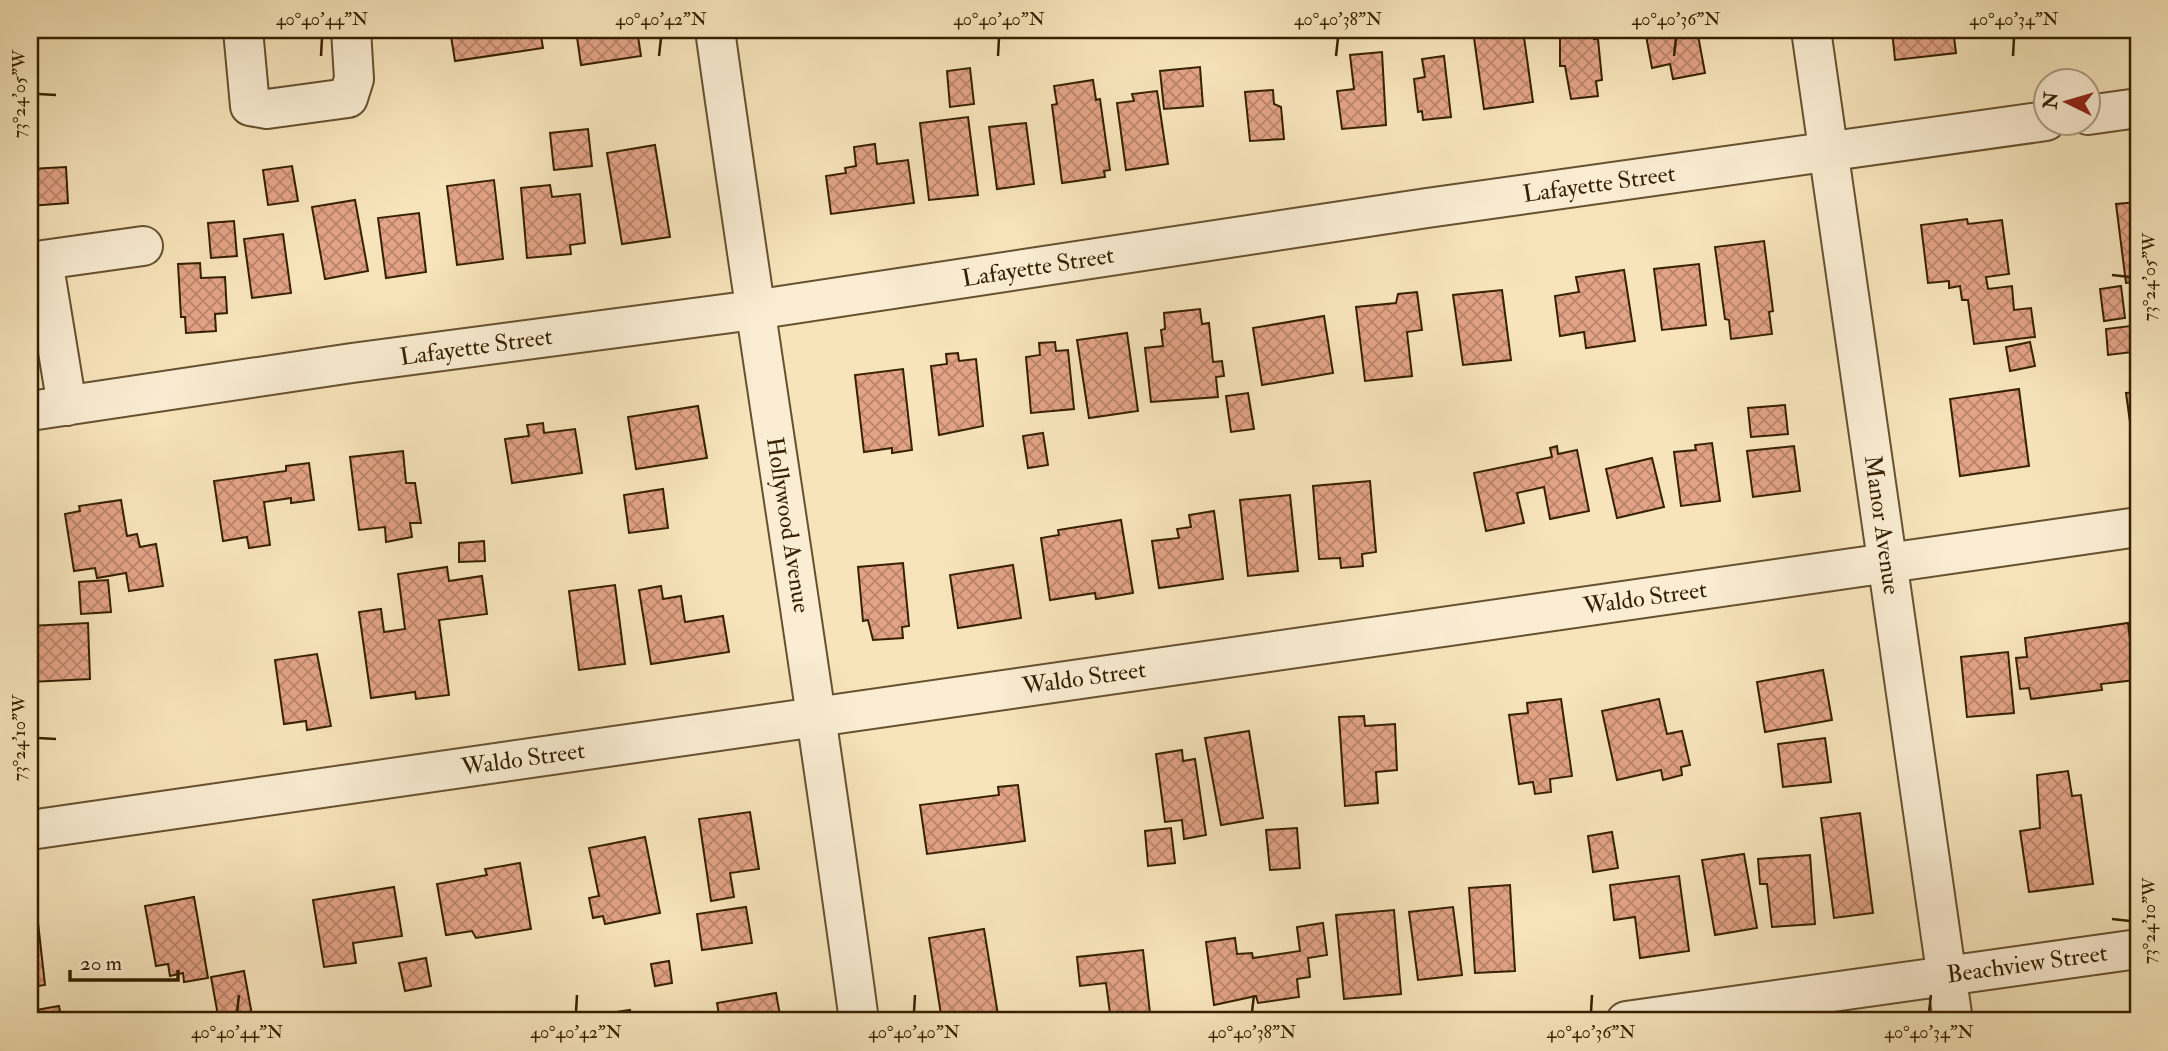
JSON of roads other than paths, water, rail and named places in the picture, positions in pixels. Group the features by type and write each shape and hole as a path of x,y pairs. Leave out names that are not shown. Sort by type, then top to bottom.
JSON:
{"street":[{"path":"243,30 250,106 267,109 348,98 354,79 351,30"},
{"name":"Hollywood Avenue","path":"715,30 754,310 818,715 859,1021"},
{"name":"Manor Avenue","path":"1811,30 1953,1021"},
{"path":"2102,113 2138,108"},
{"name":"Lafayette Street","path":"30,411 352,363 754,310 1399,212 2032,123"},
{"path":"67,406 43,260 144,246"},
{"name":"Waldo Street","path":"30,830 2138,527"},
{"name":"Beachview Street","path":"1626,1021 2138,949"}]}
